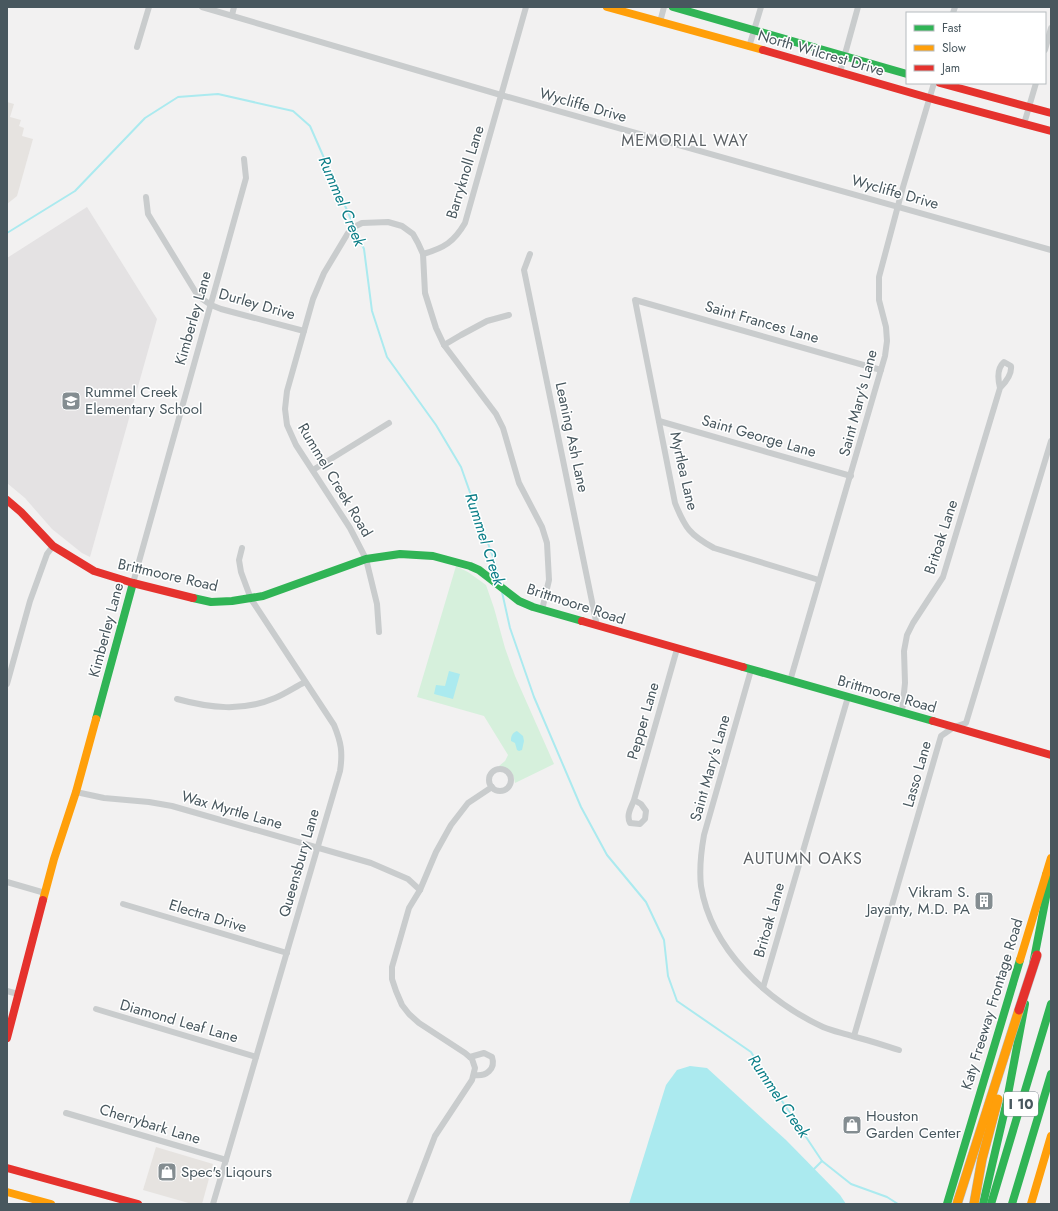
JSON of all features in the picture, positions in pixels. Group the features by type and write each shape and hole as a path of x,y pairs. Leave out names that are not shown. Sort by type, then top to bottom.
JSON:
{"main road":[{"name":"North Wilcrest Drive","path":"607,7 1051,131"},
{"name":"North Wilcrest Drive","path":"673,7 906,74"},
{"path":"944,84 1051,113"},
{"name":"Brittmoore Road","path":"7,500 21,512 53,546 94,571 133,583 210,602 232,602 263,596 366,559 400,554 449,559 479,570 519,601 542,610 1051,755"},
{"name":"Kimberley Lane","path":"7,1038 54,859 76,792 133,583"},
{"name":"Katy Freeway Frontage Road","path":"946,1204 1051,858"},
{"path":"983,1204 1009,1089 1046,897 1046,875"},
{"path":"957,1204 1051,908"},
{"path":"974,1204 982,1159 1037,955"},
{"name":"I 10","path":"991,1204 1051,1004"},
{"path":"1012,1204 1051,1074"},
{"path":"1031,1204 1051,1136"},
{"path":"7,1169 138,1204"},
{"path":"7,1192 51,1204"}],"street":[{"path":"137,47 149,7"},
{"name":"Wycliffe Drive","path":"202,7 502,95 1051,250"},
{"path":"232,15 234,7"},
{"name":"Barryknoll Lane","path":"422,254 444,247 459,233 465,223 526,7"},
{"path":"660,22 664,7"},
{"path":"749,47 761,7"},
{"path":"840,72 858,7"},
{"path":"1046,46 1051,28"},
{"name":"Saint Mary's Lane","path":"790,681 886,356 886,327 879,300 879,277 934,84"},
{"path":"1024,124 1036,84"},
{"name":"Kimberley Lane","path":"133,583 246,178 244,159"},
{"name":"Durley Drive","path":"146,197 148,214 198,296 211,305 304,332"},
{"name":"Rummel Creek Road","path":"379,632 377,604 366,559 350,528 296,445 287,425 285,409 287,391 314,299 324,273 348,233 354,227 362,223 388,222 402,226 413,234 422,254"},
{"path":"422,254 425,293 436,328 444,345 496,414 503,428 519,483 542,527 547,543 550,580 542,610"},
{"name":"Leaning Ash Lane","path":"530,254 524,270 597,626"},
{"name":"Saint Frances Lane","path":"635,300 881,370"},
{"name":"Myrtlea Lane","path":"635,300 675,503 682,521 690,533 714,548 819,580"},
{"path":"444,345 487,321 509,315"},
{"name":"Britoak Lane","path":"902,712 905,683 904,650 907,635 913,623 943,577 1000,388"},
{"name":"Saint George Lane","path":"659,421 851,476"},
{"path":"313,470 389,423"},
{"name":"Lasso Lane","path":"854,1036 941,736 954,727 966,723 1051,441"},
{"path":"7,684 32,594 47,554 53,546"},
{"name":"Queensbury Lane","path":"213,1204 340,771 342,749 340,738 334,725 251,599 241,572 239,560 242,548"},
{"name":"Pepper Lane","path":"634,800 677,649"},
{"name":"Saint Mary's Lane","path":"751,670 704,835 700,859 701,885 706,905 714,925 726,946 749,975 778,1001 825,1028 899,1050"},
{"path":"177,699 222,708 237,708 259,704 275,698 305,682"},
{"name":"Britoak Lane","path":"763,988 848,697"},
{"path":"408,1204 435,1136 472,1080 474,1074 474,1063 470,1057 408,1014 402,1005 392,979 392,966 409,908 420,890 436,852 451,825 468,803 492,787"},
{"name":"Wax Myrtle Lane","path":"76,792 104,798 149,802 172,806 318,847 392,871 408,879 420,890"},
{"path":"7,882 46,893"},
{"name":"Electra Drive","path":"122,904 286,953"},
{"path":"7,991 18,994"},
{"name":"Diamond Leaf Lane","path":"96,1010 256,1057"},
{"path":"470,1057 484,1053 492,1057 494,1062 488,1073 482,1076 474,1074"},
{"name":"Cherrybark Lane","path":"66,1113 226,1160"},
{"path":"413,1204 414,1192"}],"shaded area":[{"path":"7,102 14,104 10,117 21,120 19,126 24,128 22,136 33,139 17,196 7,204"},
{"name":"Rummel Creek Elementary School","path":"87,207 157,319 90,557 82,553 52,529 25,498 7,483 7,258"},
{"path":"156,1147 213,1164 202,1204 192,1204 143,1190"}],"green space":[{"path":"456,566 468,572 486,585 515,676 554,764 515,783 510,772 506,768 499,766 505,761 508,755 484,716 417,697"}],"water":[{"path":"449,671 460,674 453,699 434,694 436,685 445,686"},
{"path":"517,731 523,736 524,741 522,750 519,751 517,750 515,743 511,741 512,735"},
{"path":"690,1066 707,1068 786,1140 840,1195 846,1204 629,1204 666,1085 677,1070"}],"waterway":[{"name":"Rummel Creek","path":"7,233 75,191 145,118 178,97 218,94 293,111 310,126 364,249 372,311 387,357 436,425 461,467 495,563 500,584"},
{"name":"Rummel Creek","path":"502,592 510,628 534,697 581,807 607,855 646,902 664,940 668,976 677,1001 751,1052 822,1161 851,1184 887,1197 898,1204"},
{"path":"814,1169 822,1161"}],"traffic: fast":[{"path":"673,7 906,74"},
{"path":"193,598 211,602 232,601 263,596 366,559 400,554 433,556 470,566 479,570 519,601 533,607 582,621"},
{"path":"96,719 133,583"},
{"path":"743,667 933,721"},
{"path":"1033,964 1046,897 1046,875"},
{"path":"947,1204 1020,960"},
{"path":"983,1204 1006,1105 1025,1004"},
{"path":"991,1204 1051,1004"},
{"path":"1012,1204 1051,1074"}],"traffic: slow":[{"path":"607,7 763,50"},
{"path":"43,900 54,859 76,792 96,719"},
{"path":"1020,960 1051,858"},
{"path":"957,1204 1019,1010"},
{"path":"974,1204 982,1159 998,1099"},
{"path":"1031,1204 1051,1136"},
{"path":"7,1192 51,1204"}],"traffic: jam":[{"path":"763,50 936,100 1051,131"},
{"path":"944,84 1051,113"},
{"path":"7,500 21,512 53,546 94,571 133,583 193,598"},
{"path":"582,621 743,667"},
{"path":"933,721 1051,755"},
{"path":"7,1038 43,900"},
{"path":"1019,1010 1037,955"},
{"path":"7,1168 138,1204"}],"place":[{"name":"Rummel Creek Elementary School","path":"71,401"},
{"name":"Vikram S. Jayanty, M.D. PA","path":"984,901"},
{"name":"Houston Garden Center","path":"852,1125"},
{"name":"Spec's Liqours","path":"167,1172"}],"district":[{"name":"MEMORIAL WAY","path":"685,140"},
{"name":"AUTUMN OAKS","path":"803,858"}]}
